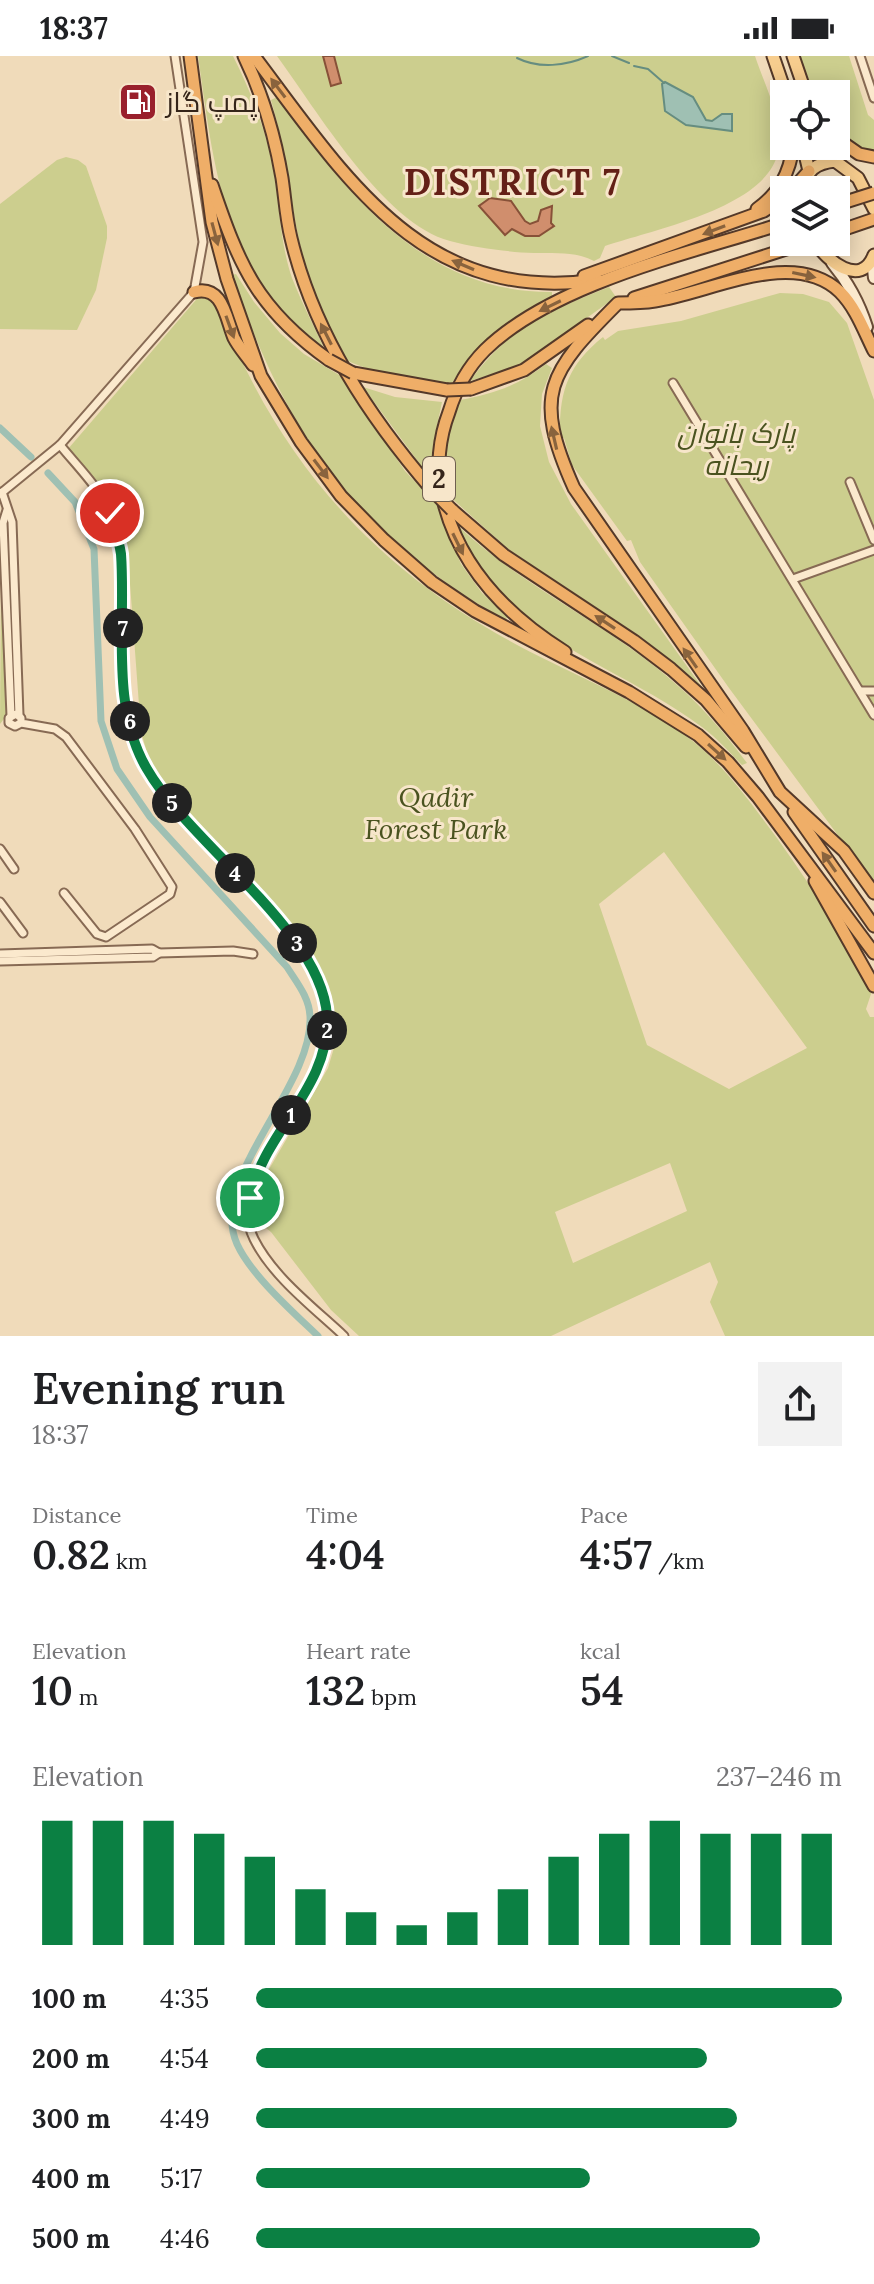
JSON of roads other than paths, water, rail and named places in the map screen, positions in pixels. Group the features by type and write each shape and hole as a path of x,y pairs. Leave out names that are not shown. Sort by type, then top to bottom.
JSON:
{"highway":[{"path":"190,56 212,222 227,279 261,376"},
{"name":"2","path":"244,56 268,120 281,174 290,235 305,286 354,386 406,459 452,510 504,555 634,641 706,700 780,792 874,926"},
{"path":"254,56 335,164 373,206 416,239 460,265 499,279 537,285 570,284 622,276 770,227"},
{"path":"850,148 859,154 874,157"},
{"path":"203,158 234,250 250,280 278,318 329,360 353,373 447,390 471,389 524,370 618,303 770,255"},
{"path":"744,219 775,193 786,178 790,160"},
{"path":"805,176 809,171"},
{"path":"850,201 874,193"},
{"path":"499,279 552,280 594,274 770,207"},
{"path":"850,227 874,219"},
{"path":"874,352 854,310 828,282 809,274 766,274 655,302 618,303 581,340 556,380 550,403 556,447 574,488 743,731 780,792 844,851 874,893"},
{"name":"2","path":"622,276 538,312 503,334 483,352 454,395 443,427 439,485 448,523 466,559 511,613 546,640 698,735 728,762 795,845 874,953"},
{"path":"194,292 208,291 220,300 236,342 261,376 301,442 341,496 403,557 475,611 629,692"},
{"path":"795,845 874,986"}],"main road":[{"path":"773,56 781,80"},
{"path":"793,56 801,80"},
{"path":"806,160 807,176"},
{"path":"809,171 821,163 835,161 858,178 874,209"},
{"path":"826,256 848,283 860,305 874,352"},
{"path":"832,263 845,271 859,269 873,258"},
{"path":"873,258 874,278"}],"street":[{"path":"15,719 8,539 12,522 1,493 60,445 194,292 203,242 175,56"},
{"path":"874,60 861,60 874,98"},
{"path":"673,383 874,715"},
{"path":"60,445 98,491 110,513 120,551 128,712 135,743 146,769 166,798 293,937 323,990 327,1017 326,1044 318,1072 254,1179 248,1221 264,1256 344,1336"},
{"path":"850,482 874,540"},
{"path":"793,579 874,550"},
{"path":"861,691 874,691"},
{"path":"0,727 15,719 55,729 66,737 135,829 172,887 170,894 106,937 97,934 64,893"},
{"path":"0,849 14,869"},
{"path":"0,902 23,933"},
{"path":"0,954 152,949 159,953 233,951 253,954"},
{"path":"0,961 153,957 159,953"}],"waterway":[{"path":"517,58 534,64 552,65 588,56"},
{"path":"612,56 629,63"},
{"path":"634,66 648,69 664,83"},
{"path":"0,428 31,457"},
{"path":"48,473 75,502 94,549 101,721 117,769 150,817 287,967 307,1003 310,1016 307,1043 296,1072 248,1162 236,1191 232,1218 237,1244 243,1256 273,1293 318,1336"}],"place":[{"name":"پمپ گاز","path":"138,102"}],"district":[{"name":"DISTRICT 7","path":"513,182"}],"park label":[{"name":"پارک بانوان ریحانه","path":"736,449"},
{"name":"Qadir Forest Park","path":"436,813"}]}
